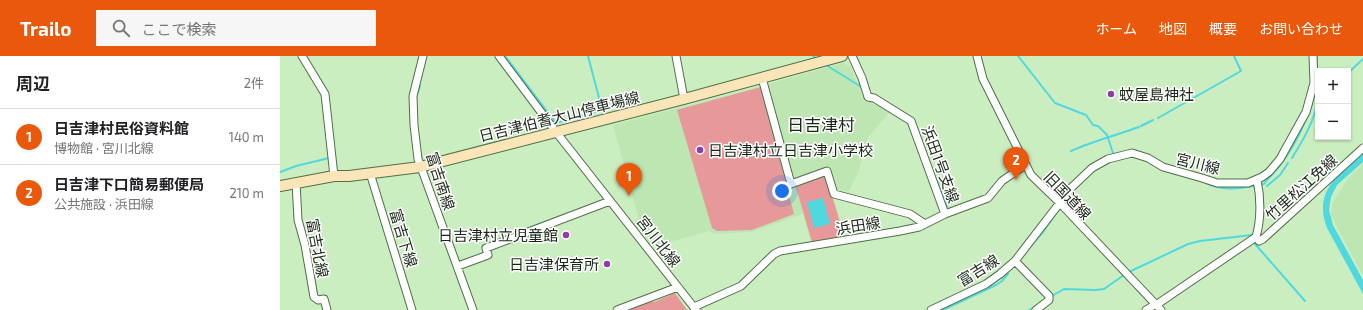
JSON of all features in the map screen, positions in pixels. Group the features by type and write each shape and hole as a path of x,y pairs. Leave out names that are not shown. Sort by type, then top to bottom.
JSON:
{"main road":[{"name":"日吉津伯耆大山停車場線","path":"280,186 334,176 420,167 684,99 842,56"}],"street":[{"path":"302,56 325,94 334,176"},
{"name":"富吉南線","path":"423,56 413,96 414,125 420,167 458,266 473,310"},
{"name":"宮川北線","path":"499,56 556,132 695,309"},
{"path":"676,56 684,99"},
{"name":"浜田1号支線","path":"852,56 862,78 868,97 874,98 911,121 946,214"},
{"name":"旧国道線","path":"977,56 983,79 1024,165 1031,176 1060,203 1158,306"},
{"path":"1146,310 1158,306 1256,237 1259,226 1260,190 1258,180 1269,172 1280,159 1306,112 1314,83 1313,56"},
{"path":"762,78 791,184 827,171 834,194 910,214 925,224"},
{"name":"竹里松江免線","path":"1256,237 1259,241 1263,239 1363,148"},
{"name":"宮川線","path":"1060,203 1072,187 1092,168 1108,159 1132,153 1148,158 1163,168 1217,183 1248,183 1258,180"},
{"name":"浜田線","path":"695,309 741,286 770,256 780,251 900,231 925,224 946,214 988,198 1002,181 1024,165"},
{"name":"富吉下線","path":"370,173 412,310"},
{"name":"富吉北線","path":"296,182 298,220 305,244 314,297 318,300 324,299 327,310"},
{"path":"458,266 488,255 486,248 610,201"},
{"name":"富吉線","path":"931,310 986,284 1000,274 1015,261 1060,203"},
{"path":"1015,261 1049,296 1050,300 1036,310"},
{"path":"617,310 678,286"}],"shaded area":[{"path":"843,63 851,67 862,95 872,103 890,112 869,136 859,170 849,191 838,190 831,167 793,180 768,84"},
{"name":"日吉津村立日吉津小学校","path":"762,86 789,186 826,175 846,238 811,243 803,214 751,232 715,234 709,231 656,246 636,221 639,220 613,125"},
{"path":"761,87 794,214 752,230 717,231 712,228 677,110"},
{"path":"1363,164 1363,276 1331,216 1332,204 1348,178"},
{"path":"826,176 844,236 812,242 795,184"},
{"path":"675,293 687,310 626,310 650,301 654,302"}],"water":[{"path":"1363,153 1363,162 1337,185 1331,197 1329,210 1333,225 1363,280 1363,294 1327,228 1323,204 1330,185"},
{"path":"823,198 830,224 814,228 807,202"}],"waterway":[{"path":"505,56 556,123 602,110"},
{"path":"588,56 603,113"},
{"path":"813,56 817,59"},
{"path":"1018,56 1055,103 1086,115 1093,125 1098,126 1107,135 1114,156"},
{"path":"1158,118 1241,71 1234,56"},
{"path":"1317,56 1317,68"},
{"path":"1351,70 1363,59"},
{"path":"826,65 863,88"},
{"path":"417,95 420,86"},
{"path":"1311,107 1315,90"},
{"path":"1292,158 1311,124 1317,104"},
{"path":"1206,183 1220,188 1242,188 1264,184 1286,156 1306,119"},
{"path":"1141,126 1153,120"},
{"path":"1071,151 1139,127"},
{"path":"280,172 296,166 329,158"},
{"path":"1267,186 1280,175 1288,163"},
{"path":"937,181 948,210"},
{"path":"1027,250 1043,232 1067,198"},
{"path":"1129,272 1188,244 1200,241 1252,235"},
{"path":"1255,244 1305,301"},
{"path":"943,310 996,285 1008,274"},
{"path":"1052,296 1064,289 1104,289 1124,275"},
{"path":"1029,310 1036,306"}],"place":[{"name":"蚊屋島神社","path":"1111,94"},
{"name":"日吉津村立日吉津小学校","path":"700,150"},
{"name":"日吉津下口簡易郵便局","path":"1016,180"},
{"name":"日吉津村民俗資料館","path":"629,196"},
{"name":"日吉津村立児童館","path":"566,235"},
{"name":"日吉津保育所","path":"607,264"}],"district":[{"name":"日吉津村","path":"821,124"}]}
